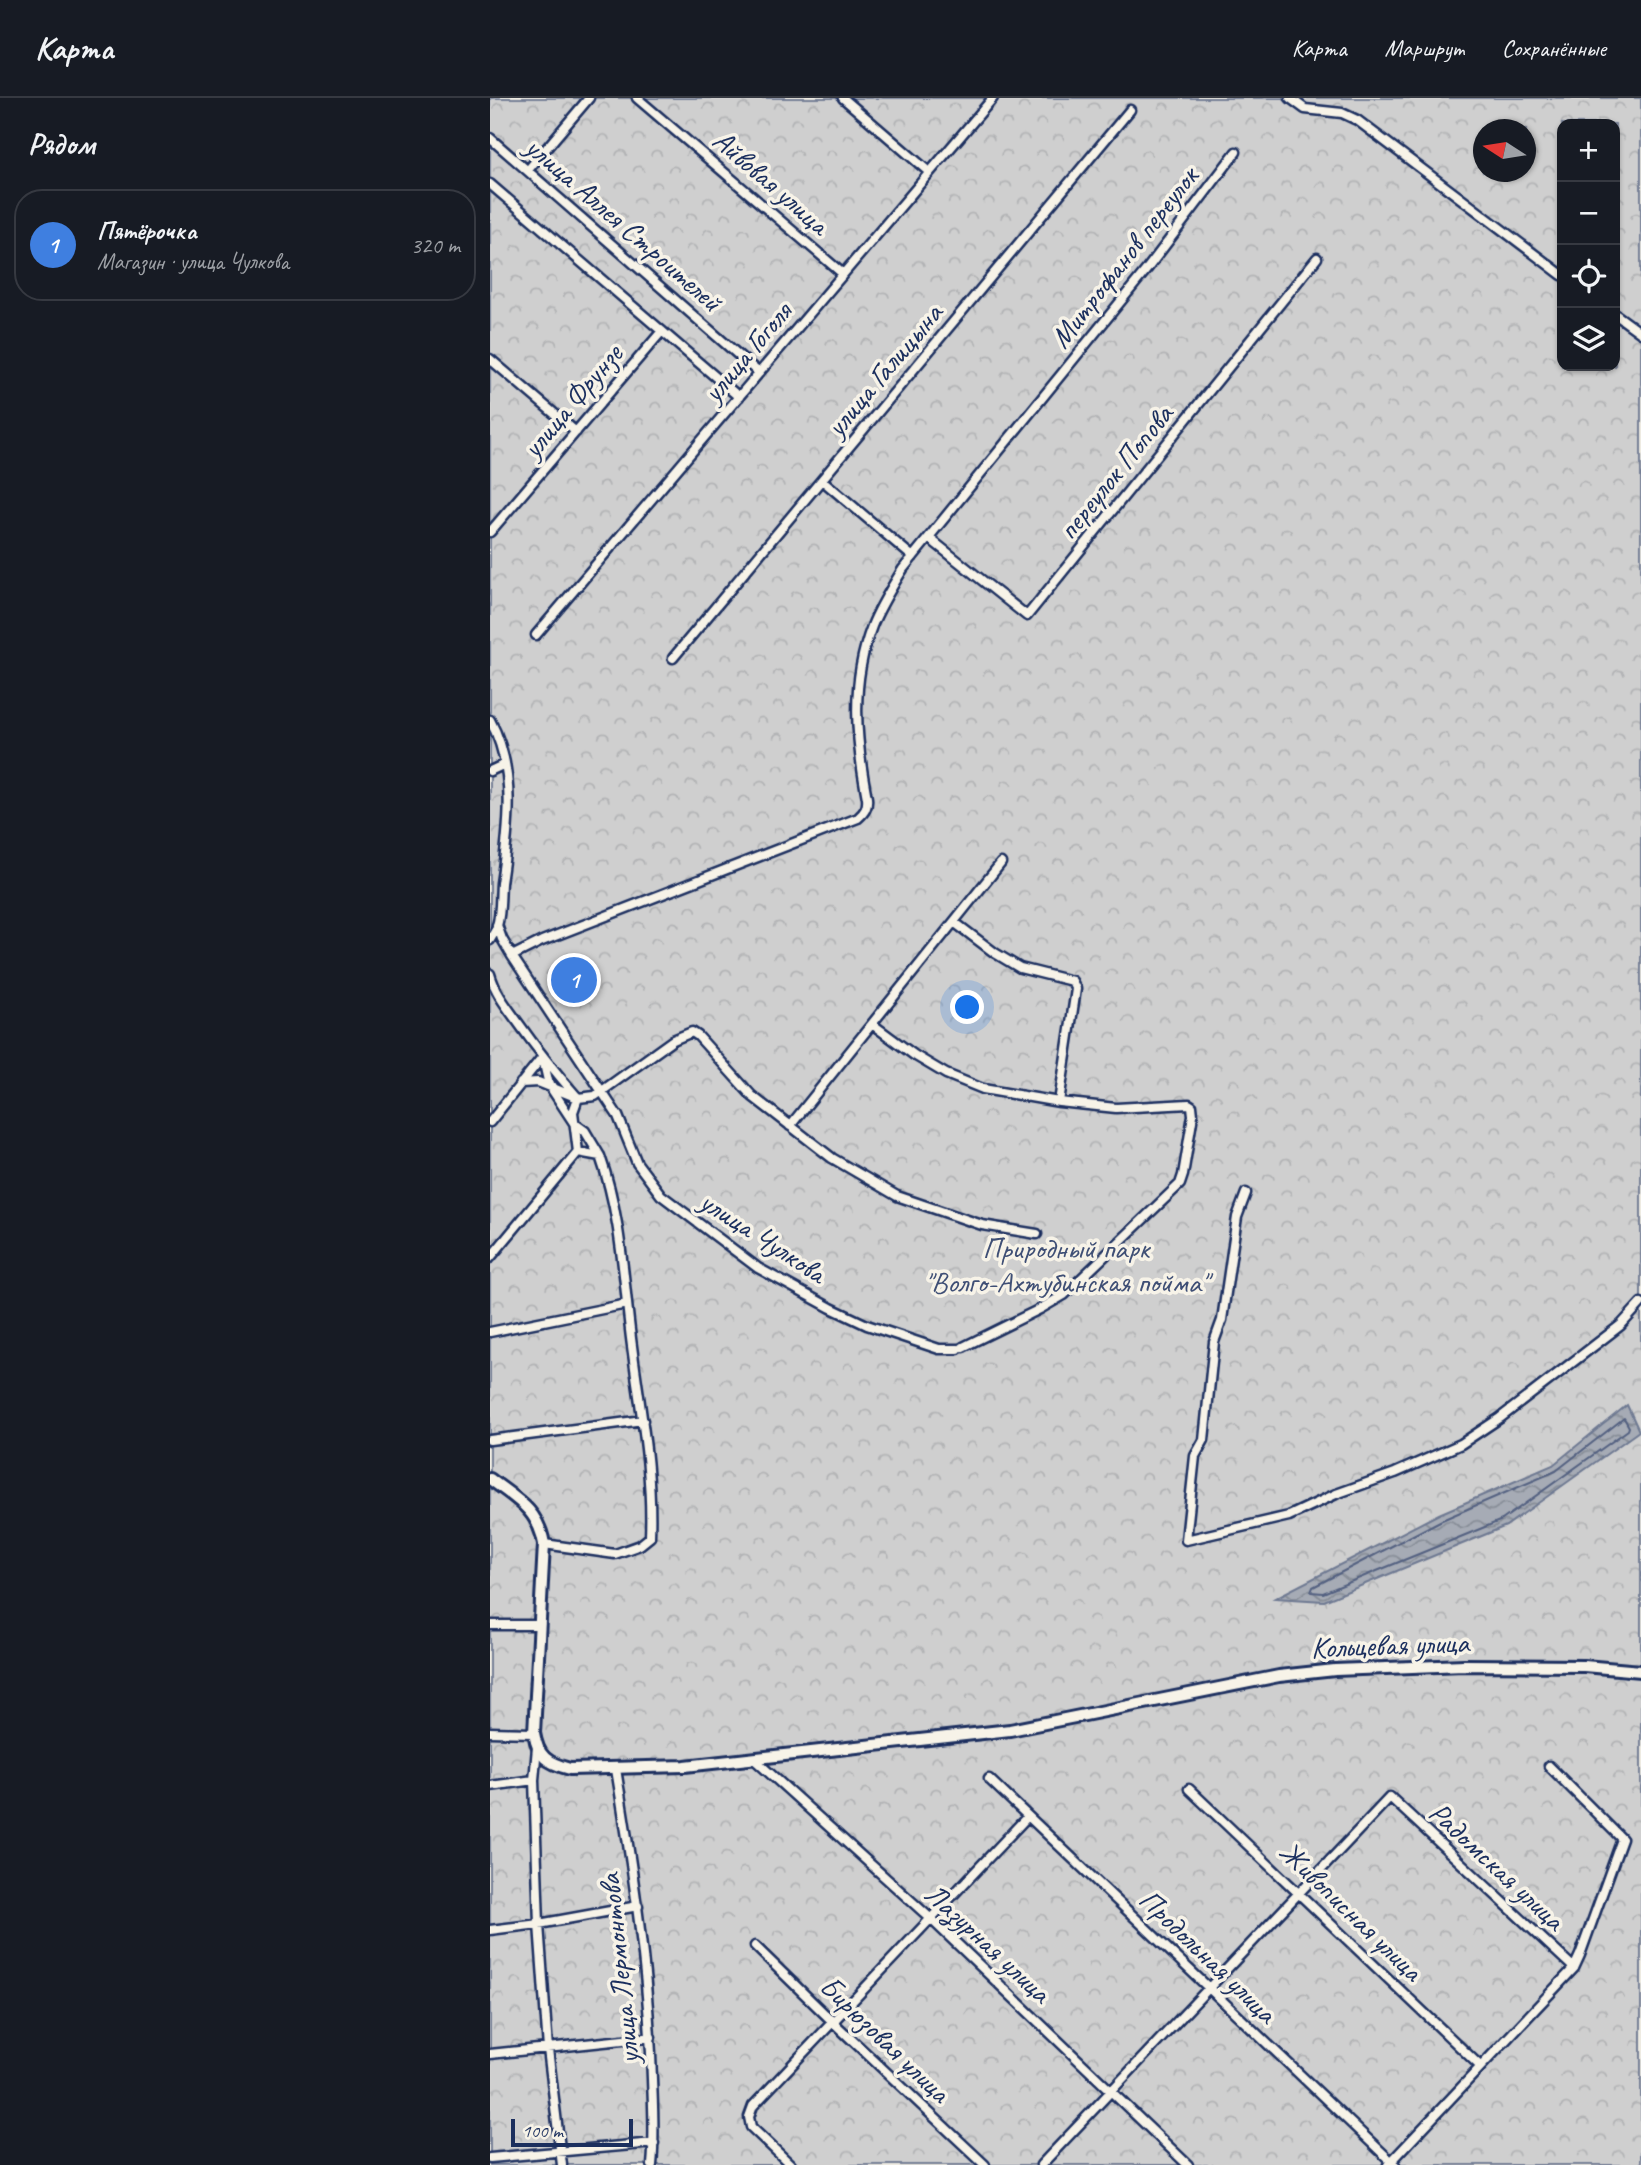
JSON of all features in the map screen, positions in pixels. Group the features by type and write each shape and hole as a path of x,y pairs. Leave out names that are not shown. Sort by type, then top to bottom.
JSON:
{"street":[{"path":"528,170 589,98"},
{"name":"Айвовая улица","path":"637,98 843,274"},
{"path":"843,98 929,172"},
{"name":"улица Гоголя","path":"536,635 993,98"},
{"path":"1290,98 1305,109 1342,113 1357,120 1557,271"},
{"name":"улица Галицына","path":"673,658 1130,110"},
{"name":"улица Аллея Строителей","path":"490,138 759,373"},
{"name":"Митрофанов переулок","path":"512,956 541,941 858,818 864,813 867,806 859,751 857,694 863,654 884,600 903,569 1147,269 1236,152"},
{"name":"улица Аллея Строителей","path":"490,184 738,397"},
{"name":"переулок Попова","path":"929,538 1027,616 1317,258"},
{"path":"1620,317 1641,332"},
{"name":"улица Фрунзе","path":"491,528 662,331"},
{"path":"490,359 576,432"},
{"path":"822,480 913,557"},
{"path":"490,720 505,764 509,797 508,835 498,926 490,938"},
{"path":"490,771 505,764"},
{"path":"790,1126 1001,863"},
{"path":"872,1024 914,1055 946,1074 983,1089 1059,1102 1076,989 1072,981 1020,968 954,922"},
{"name":"улица Чулкова","path":"498,926 512,956 618,1116 637,1163 661,1195 749,1261 824,1304 867,1325 939,1349 960,1348 1040,1310 1064,1295 1180,1184 1193,1115 1192,1106 1107,1107 1059,1102"},
{"path":"490,974 498,994 542,1056 578,1098"},
{"path":"521,1083 538,1082 578,1098 595,1096 673,1040 692,1032 752,1096 832,1158 897,1196 982,1225 1037,1234"},
{"path":"490,1122 542,1056"},
{"path":"542,1056 549,1085 600,1156 615,1208 649,1470 650,1537 640,1545 615,1554 544,1544"},
{"path":"490,1258 578,1152 573,1112 578,1098"},
{"path":"578,1152 600,1156"},
{"path":"1246,1193 1237,1217 1222,1320 1214,1342 1204,1440 1195,1456 1186,1540 1289,1516 1336,1494 1395,1473 1461,1444 1500,1418 1622,1325 1641,1303"},
{"path":"490,1332 628,1304"},
{"path":"490,1440 643,1420"},
{"path":"490,1479 535,1516 542,1528 544,1544 534,1780 539,1924 548,2049 562,2165"},
{"path":"490,1625 539,1625"},
{"name":"Кольцевая улица","path":"537,1747 544,1758 554,1765 570,1769 685,1766 1010,1730 1279,1675 1464,1665 1584,1666 1641,1671"},
{"path":"490,1732 534,1733"},
{"name":"Лазурная улица","path":"754,1759 930,1918 1188,2165"},
{"path":"1392,2164 1480,2066 1574,1968 1622,1839 1549,1766"},
{"name":"улица Лермонтова","path":"616,1769 638,1906 651,2037 654,2143 652,2165"},
{"name":"Продольная улица","path":"989,1779 1392,2164"},
{"path":"490,1786 534,1780"},
{"name":"Живописная улица","path":"1189,1789 1480,2066"},
{"name":"Радомская улица","path":"1300,1893 1390,1797 1574,1968"},
{"path":"791,2165 751,2127 749,2117 753,2106 1028,1816"},
{"path":"1041,2165 1300,1893"},
{"path":"490,1930 638,1906"},
{"name":"Бирюзовая улица","path":"755,1946 985,2165"},
{"path":"490,2054 651,2037"},
{"path":"490,2158 654,2143"}],"green space":[{"name":"Природный парк \"Волго-Ахтубинская пойма\"","path":"490,98 1641,98 1641,2165 490,2165"}],"water":[{"path":"1627,1405 1639,1431 1506,1526 1324,1601 1275,1598 1439,1514 1553,1465"}],"place":[{"name":"Пятёрочка","path":"574,980"}]}
